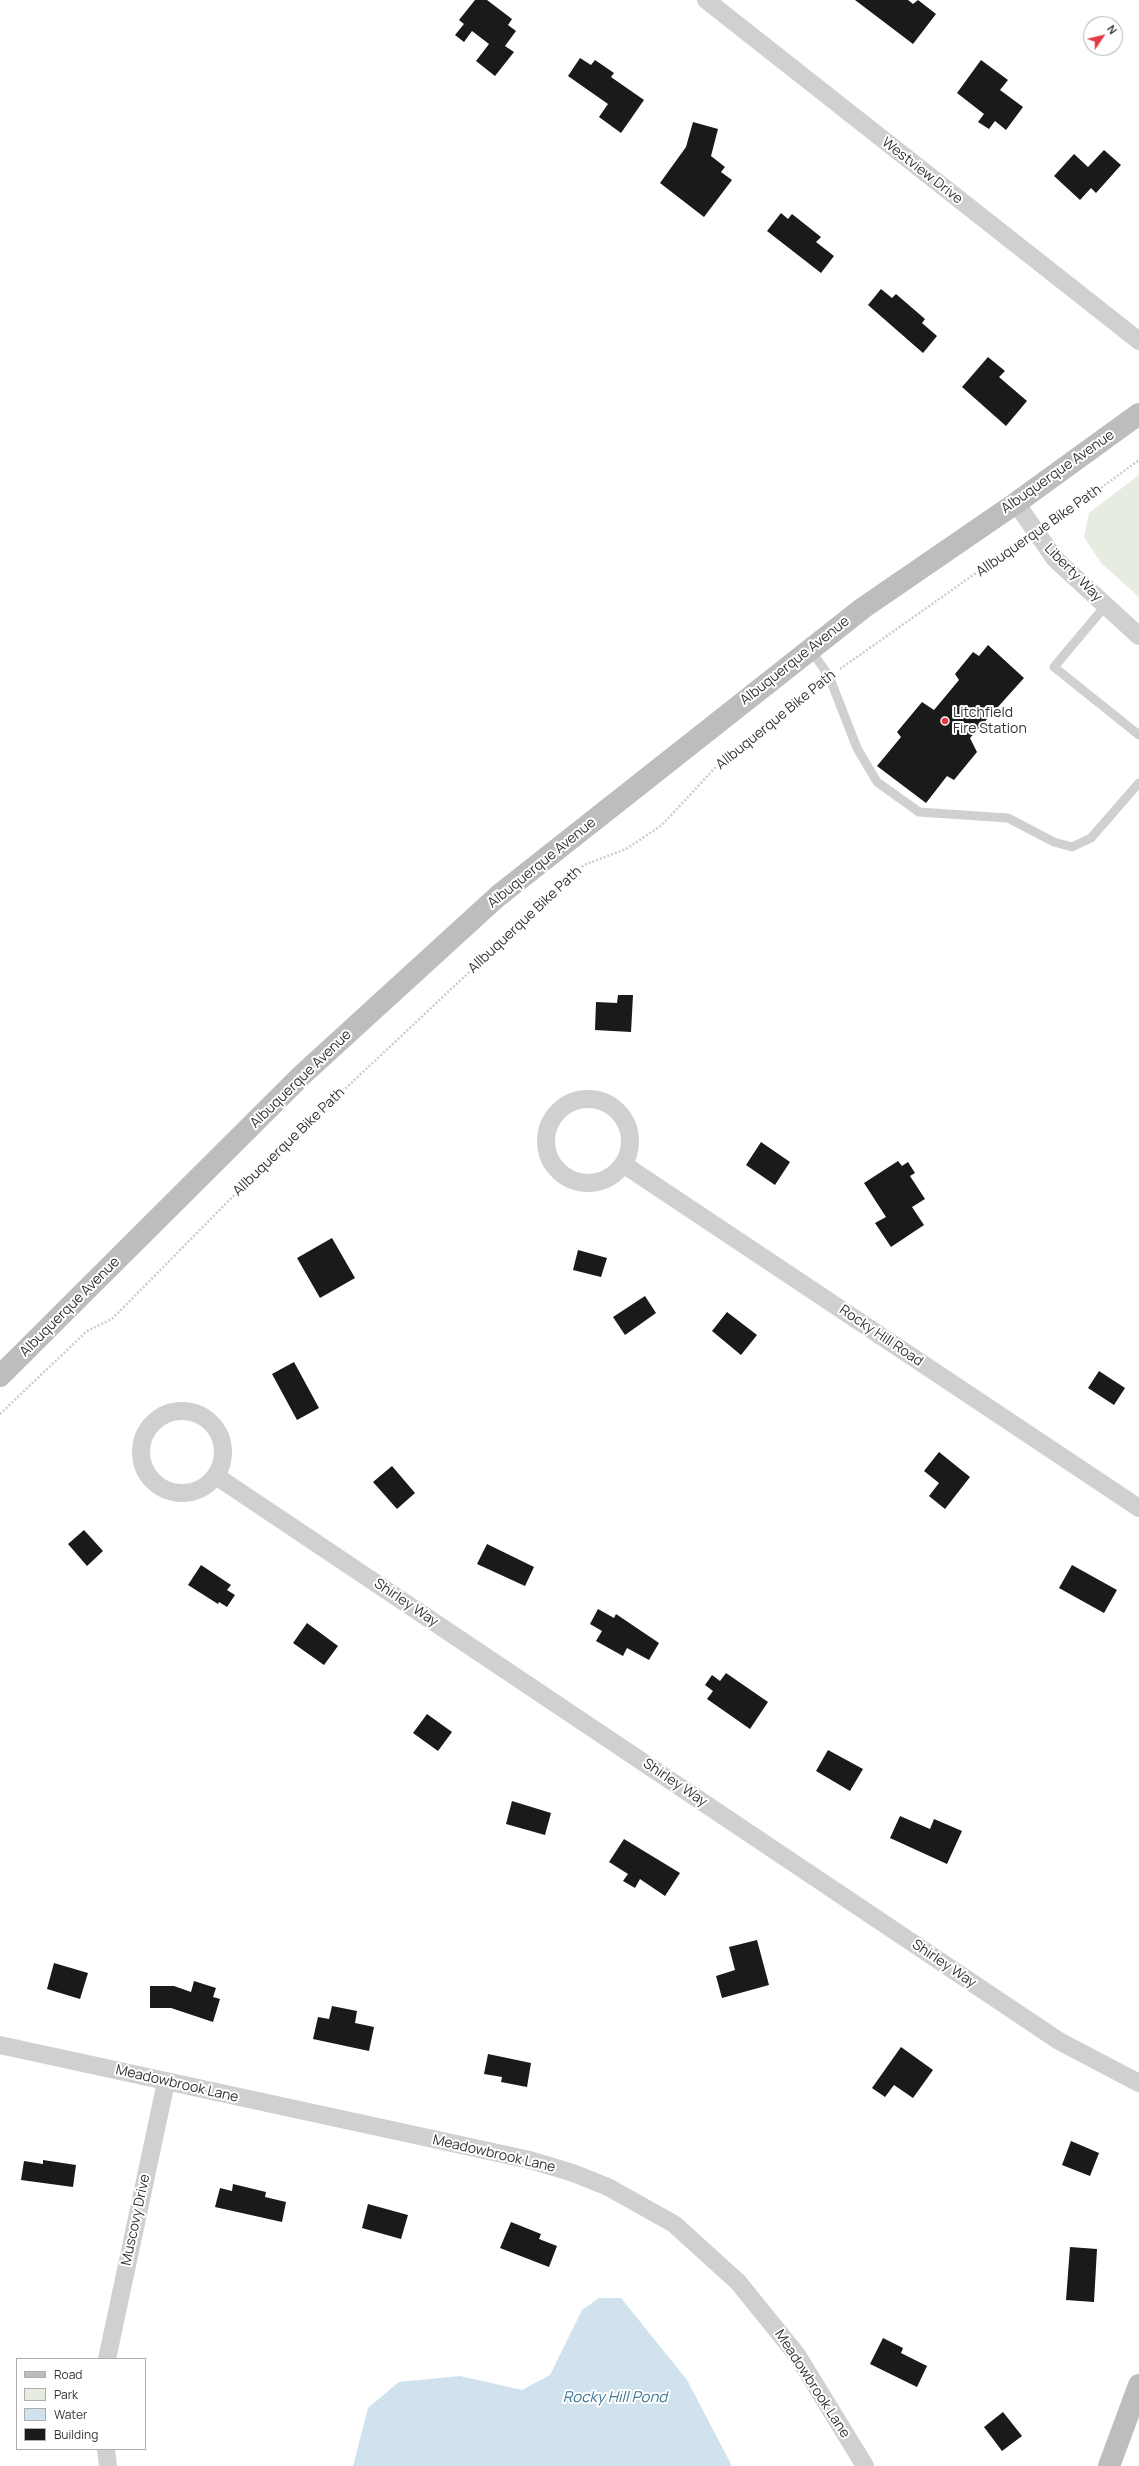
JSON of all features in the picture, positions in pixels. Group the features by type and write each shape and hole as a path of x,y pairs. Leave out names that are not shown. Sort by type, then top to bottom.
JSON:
{"street":[{"name":"Westview Drive","path":"706,0 1139,341"},
{"name":"Albuquerque Avenue","path":"0,1376 302,1075 498,896 863,608 1016,503 1139,414"},
{"name":"Liberty Way","path":"1016,503 1034,531 1055,559 1139,636"},
{"path":"581,1100 595,1100 608,1104 619,1113 626,1124 630,1138 629,1152 624,1164 614,1174 602,1181 588,1184 574,1181 562,1175 553,1164 547,1152 546,1138 549,1125 557,1113 568,1104 581,1100"},
{"name":"Rocky Hill Road","path":"624,1164 1139,1508"},
{"path":"191,1411 203,1416 214,1425 222,1444 222,1464 216,1476 206,1485 193,1492 180,1493 166,1490 154,1483 146,1472 141,1459 140,1445 145,1432 153,1421 171,1412 191,1411"},
{"name":"Shirley Way","path":"216,1476 1059,2041 1139,2083"},
{"name":"Meadowbrook Lane","path":"0,2045 530,2160 573,2173 608,2187 644,2205 674,2224 738,2282 797,2356 865,2466"},
{"name":"Muscovy Drive","path":"107,2358 166,2082"},
{"path":"1109,2466 1139,2385"},
{"path":"106,2450 108,2466"}],"lane":[{"path":"1106,605 1054,667 1139,735"},
{"path":"810,650 829,676 857,748 877,782 919,812 1008,818 1054,842 1072,846 1091,838 1139,783"}],"path":[{"name":"Allbuquerque Bike Path","path":"0,1414 87,1331 112,1318 259,1170 584,865 626,849 662,825 726,756 829,676 1034,531 1082,502 1139,460"}],"green space":[{"path":"1139,475 1139,597 1101,563 1084,537 1089,513"}],"water":[{"name":"Rocky Hill Pond","path":"599,2298 621,2298 687,2380 732,2466 353,2466 368,2408 399,2382 460,2376 522,2390 550,2375 582,2310"}],"building":[{"path":"475,0 487,0 512,19 508,25 516,31 505,46 514,52 495,76 476,61 489,44 472,31 464,42 455,35 464,24 459,20"},
{"path":"855,0 908,0 913,4 918,0 936,14 913,44"},
{"path":"580,58 591,65 595,60 614,73 611,77 644,100 621,133 599,117 608,104 568,76"},
{"path":"981,60 1008,80 1000,90 1023,107 1006,130 995,121 989,129 978,122 984,114 957,93"},
{"path":"693,122 718,129 711,156 725,167 721,172 732,180 704,217 660,183 686,147"},
{"path":"1104,150 1121,165 1096,193 1091,188 1080,200 1054,176 1074,154 1088,167"},
{"path":"781,213 788,219 792,214 821,237 816,242 834,256 821,273 767,231"},
{"path":"881,289 892,298 896,294 925,319 922,323 937,336 923,353 868,305"},
{"path":"988,357 1005,371 999,377 1027,401 1006,426 962,387"},
{"name":"Litchfield Fire Station","path":"988,645 1024,678 970,738 977,752 954,780 947,776 926,803 877,766 901,737 897,732 922,702 934,710 959,680 955,674 973,652 979,656"},
{"path":"618,995 633,995 631,1032 595,1030 596,1002 617,1003"},
{"path":"761,1142 790,1162 775,1185 746,1165"},
{"path":"898,1161 902,1166 908,1162 915,1173 910,1176 925,1199 912,1207 924,1225 891,1247 875,1223 886,1217 864,1183"},
{"path":"332,1238 355,1278 320,1298 297,1258"},
{"path":"578,1250 607,1258 601,1277 573,1270"},
{"path":"645,1296 656,1313 625,1335 613,1317"},
{"path":"727,1312 757,1335 741,1355 712,1331"},
{"path":"294,1362 319,1408 297,1420 272,1374"},
{"path":"1099,1371 1125,1388 1114,1405 1088,1388"},
{"path":"939,1452 970,1477 945,1509 929,1496 939,1483 924,1471"},
{"path":"392,1466 415,1493 397,1509 373,1482"},
{"path":"84,1530 103,1551 87,1566 68,1544"},
{"path":"487,1544 534,1567 525,1586 477,1564"},
{"path":"201,1565 231,1585 227,1590 235,1595 227,1607 219,1602 218,1604 188,1585"},
{"path":"1072,1565 1117,1590 1104,1613 1059,1588"},
{"path":"598,1609 614,1618 616,1614 659,1643 649,1660 627,1648 623,1656 596,1641 602,1631 590,1624"},
{"path":"307,1623 338,1646 324,1665 293,1643"},
{"path":"726,1673 768,1702 750,1729 707,1699 713,1691 705,1685 712,1675 720,1681"},
{"path":"427,1714 452,1732 438,1751 413,1733"},
{"path":"828,1750 863,1769 850,1791 816,1771"},
{"path":"512,1801 551,1813 545,1835 506,1824"},
{"path":"900,1816 930,1829 934,1819 962,1831 947,1864 890,1838"},
{"path":"624,1839 680,1873 665,1896 640,1879 635,1888 623,1881 628,1874 609,1862"},
{"path":"757,1940 769,1985 722,1998 716,1976 735,1970 729,1947"},
{"path":"54,1963 88,1973 80,1999 47,1989"},
{"path":"194,1981 216,1988 213,1997 220,1999 213,2022 171,2008 150,2008 150,1986 174,1986 191,1992"},
{"path":"332,2006 357,2011 355,2023 374,2027 369,2051 313,2039 318,2017 329,2019"},
{"path":"901,2047 933,2070 913,2098 894,2085 885,2097 872,2088"},
{"path":"488,2054 531,2063 527,2087 501,2082 502,2077 484,2074"},
{"path":"1071,2141 1099,2153 1090,2176 1062,2165"},
{"path":"43,2160 76,2165 73,2187 21,2180 24,2161 43,2164"},
{"path":"233,2184 266,2192 265,2197 286,2202 282,2222 215,2207 220,2188 232,2191"},
{"path":"368,2204 408,2215 401,2239 362,2228"},
{"path":"511,2222 541,2234 539,2239 557,2246 549,2267 500,2248"},
{"path":"1070,2247 1097,2249 1094,2302 1066,2300"},
{"path":"883,2338 903,2348 901,2353 927,2366 917,2387 870,2364"},
{"path":"1003,2412 1022,2436 1002,2451 984,2427"}],"place":[{"name":"Litchfield Fire Station","path":"945,721"}]}
